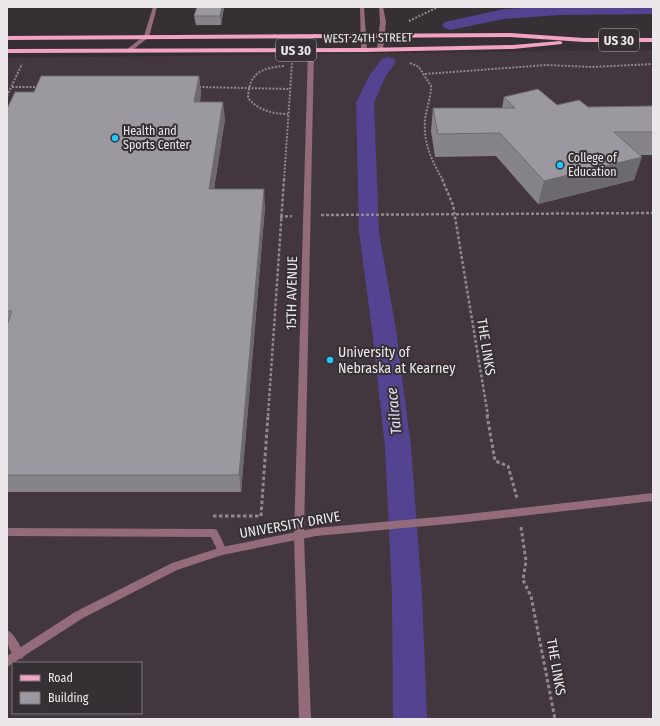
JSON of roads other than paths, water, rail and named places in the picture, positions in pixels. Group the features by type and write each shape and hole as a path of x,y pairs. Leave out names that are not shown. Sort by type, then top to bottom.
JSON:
{"main road":[{"name":"WEST 24TH STREET","path":"7,38 510,35 584,40 653,40"},
{"name":"WEST 24TH STREET","path":"7,52 364,50 513,47 584,40"}],"street":[{"path":"128,51 146,37 155,7"},
{"path":"362,7 364,50"},
{"path":"380,49 383,22 381,7"},
{"name":"15TH AVENUE","path":"305,719 299,536 311,50"},
{"name":"UNIVERSITY DRIVE","path":"7,662 79,615 175,566 222,551 316,532 459,519 653,497"},
{"path":"7,532 214,533 222,551"},
{"path":"7,635 19,654"}],"waterway":[{"name":"Tailrace","path":"450,25 504,14 559,11 653,10"},
{"name":"Tailrace","path":"388,62 377,76 365,103 369,232 384,330 398,447 407,594 410,719"}],"place":[{"name":"Health and Sports Center","path":"115,138"},
{"name":"College of Education","path":"560,165"},
{"name":"University of Nebraska at Kearney","path":"330,360"}]}
